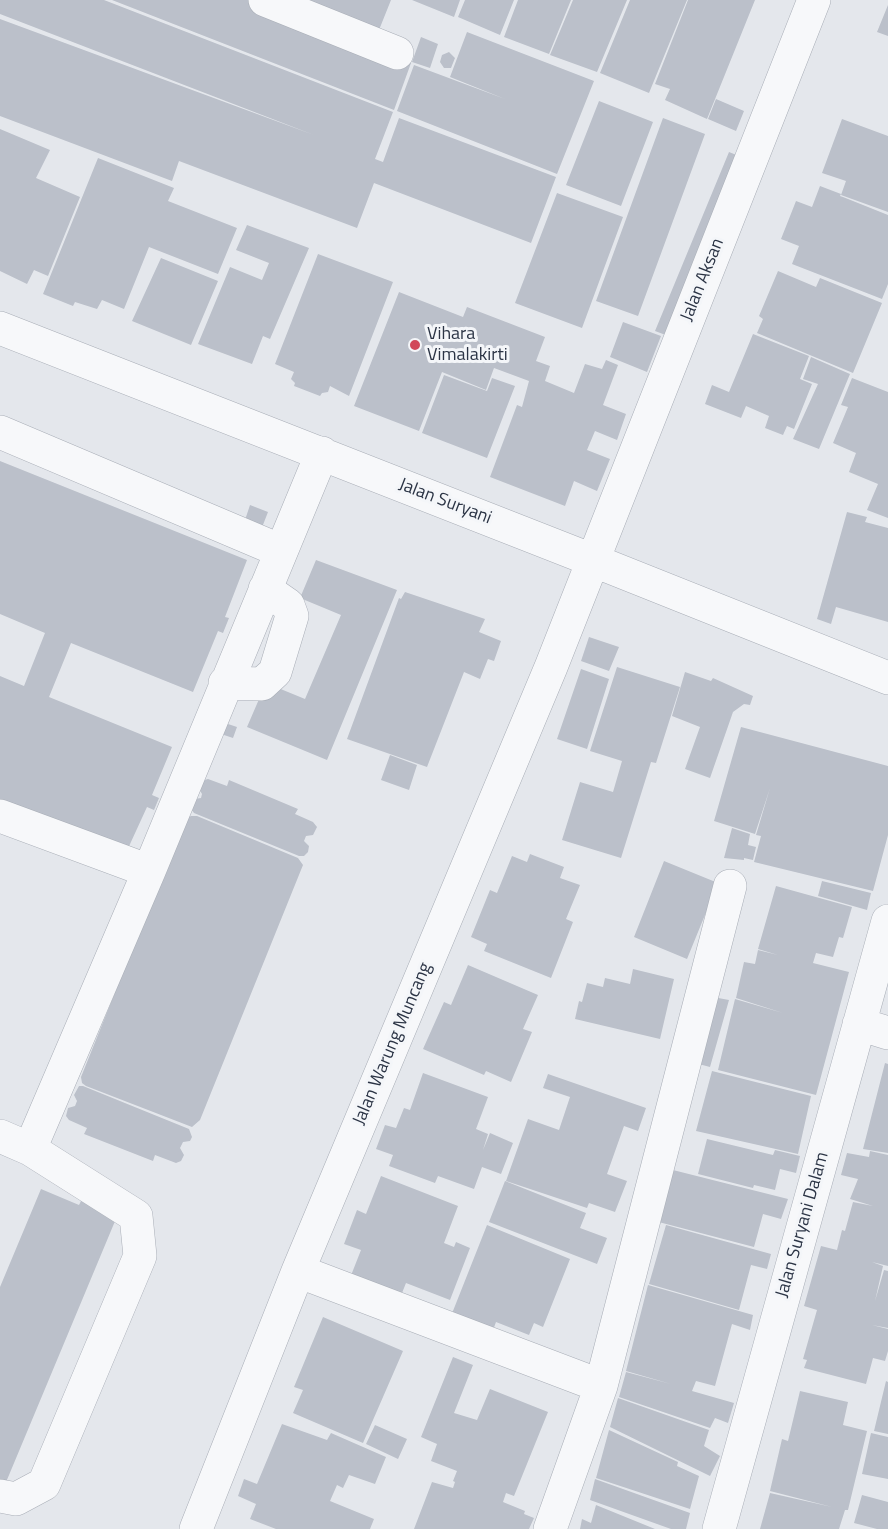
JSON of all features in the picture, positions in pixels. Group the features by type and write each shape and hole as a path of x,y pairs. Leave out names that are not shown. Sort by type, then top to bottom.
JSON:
{"street":[{"path":"266,0 397,53"},
{"name":"Jalan Aksan","path":"592,560 814,0"},
{"name":"Jalan Suryani","path":"0,328 888,678"},
{"path":"0,432 281,551"},
{"path":"30,1149 149,871 225,683 262,684 275,672 292,616 288,605 265,589 322,453"},
{"name":"Jalan Warung Muncang","path":"196,1529 298,1271 546,678 592,560"},
{"path":"0,816 149,871"},
{"path":"550,1529 601,1386 730,886"},
{"name":"Jalan Suryani Dalam","path":"719,1529 874,1029 888,921"},
{"path":"0,1136 30,1149 136,1216 140,1256 44,1484 16,1499 0,1496"},
{"path":"298,1271 601,1386"}],"building":[{"path":"0,0 104,0 393,112 375,159 383,162 399,118 556,177 531,243 374,183 357,228 179,161 172,181 0,116 0,19 314,135 0,14"},
{"path":"112,0 250,0 411,63 394,110"},
{"path":"300,0 391,0 379,30"},
{"path":"412,0 460,0 454,17"},
{"path":"465,0 514,0 500,35 458,17"},
{"path":"518,0 571,0 549,54 504,37"},
{"path":"573,0 627,0 597,72 550,55"},
{"path":"630,0 687,0 649,93 600,73"},
{"path":"688,0 755,0 707,119 665,100 670,89 655,84"},
{"path":"888,5 888,36 877,32"},
{"path":"467,32 594,81 557,174 397,111 414,65 505,99 450,77"},
{"path":"421,37 438,44 430,68 412,62"},
{"path":"449,52 455,58 451,68 444,68 440,62 442,55"},
{"path":"716,99 744,111 736,131 708,119"},
{"path":"599,101 653,122 621,206 566,185"},
{"path":"663,118 705,134 638,316 596,301"},
{"path":"842,119 888,136 888,212 841,195 846,181 822,173"},
{"path":"0,129 50,150 36,178 80,197 48,276 34,270 27,284 0,271"},
{"path":"729,152 744,158 671,337 655,331"},
{"path":"98,158 174,188 168,201 237,228 218,274 149,247 124,309 102,300 97,309 75,302 73,306 43,294"},
{"path":"820,186 888,215 888,284 882,299 792,264 799,246 781,239 796,201 812,207"},
{"path":"557,193 623,217 582,328 515,303"},
{"path":"247,225 309,248 270,339 263,336 252,364 198,344 230,267 262,280 269,263 236,250"},
{"path":"318,254 393,282 349,396 330,386 328,392 320,396 294,386 295,383 291,379 294,372 275,364"},
{"path":"161,258 218,281 191,345 132,321"},
{"path":"778,271 816,287 820,278 882,303 853,373 757,333 763,319 759,316"},
{"path":"399,292 463,317 467,307 545,337 536,361 550,366 545,381 574,393 585,364 602,369 606,360 618,365 603,405 626,414 617,440 595,431 587,450 610,459 597,491 574,481 565,506 490,477 517,405 522,407 529,381 494,368 486,390 442,372 419,431 354,406"},
{"path":"623,322 661,336 647,372 610,357"},
{"path":"753,334 809,356 800,379 812,384 794,429 787,426 783,435 765,428 769,416 746,406 741,418 705,404 712,385 729,392"},
{"path":"811,357 850,374 819,449 793,439 818,384 803,379"},
{"path":"444,375 487,391 492,378 515,386 487,458 422,433"},
{"path":"852,378 888,392 888,518 867,510 878,484 849,472 856,453 833,443 848,407 841,405"},
{"path":"0,461 247,560 225,617 229,618 223,633 218,631 193,692 71,643 49,697 172,747 152,795 159,798 154,810 147,807 125,855 0,804 0,676 24,686 45,633 0,614"},
{"path":"250,505 268,512 261,530 244,523"},
{"path":"847,512 867,517 865,522 888,528 888,622 836,607 831,624 817,619"},
{"path":"316,560 397,590 327,760 247,727 266,683 305,699 341,615 300,598"},
{"path":"405,592 485,619 479,632 501,641 494,661 488,659 480,679 464,672 427,767 347,739 399,598 401,599"},
{"path":"589,637 619,647 609,671 581,661"},
{"path":"617,667 680,687 656,763 651,762 621,858 562,840 580,782 613,792 622,761 590,751"},
{"path":"581,669 609,679 587,749 557,739"},
{"path":"685,672 711,681 713,678 753,696 750,705 744,704 733,712 710,778 685,769 700,727 672,716"},
{"path":"225,723 237,727 233,738 221,734"},
{"path":"741,727 888,766 888,835 873,891 754,862 761,836 756,835 770,788 755,834 714,821"},
{"path":"390,755 417,765 409,790 381,780"},
{"path":"208,779 227,786 229,780 298,809 295,814 313,822 317,827 313,835 306,836 304,841 309,846 308,852 304,856 299,856 194,813 191,809 195,799 201,798 202,794 198,787 201,781"},
{"path":"197,816 298,858 303,865 200,1120 192,1127 86,1086 82,1083 81,1077 185,819"},
{"path":"732,828 750,834 748,845 756,847 753,860 724,858"},
{"path":"530,854 564,867 560,878 580,885 566,919 573,922 551,978 484,951 487,944 471,937 490,890 497,893 512,856 527,862"},
{"path":"664,861 718,883 687,959 634,937"},
{"path":"822,881 871,893 867,910 818,896"},
{"path":"776,886 852,907 843,938 839,937 833,957 816,953 813,963 849,972 816,1095 718,1070 735,999 783,1013 736,998 744,962 755,964 758,950 778,955 758,949"},
{"path":"468,965 538,995 523,1029 532,1032 511,1082 486,1071 484,1075 423,1049 444,1002 451,1005"},
{"path":"633,969 674,979 660,1039 575,1019 579,1001 582,1002 587,983 603,987 605,978 630,984"},
{"path":"713,997 729,1000 710,1067 695,1063"},
{"path":"885,1063 888,1064 888,1153 863,1149"},
{"path":"712,1071 811,1096 798,1154 696,1131"},
{"path":"423,1073 488,1097 476,1129 488,1134 483,1150 490,1133 513,1143 501,1174 482,1167 474,1189 438,1176 435,1183 389,1166 393,1155 376,1149 385,1125 396,1128 404,1108 410,1110"},
{"path":"548,1074 646,1108 638,1131 624,1126 607,1174 627,1181 615,1212 589,1203 587,1208 506,1181 528,1119 559,1130 570,1097 543,1088"},
{"path":"79,1086 189,1129 192,1137 190,1141 183,1142 180,1148 184,1155 181,1161 176,1163 155,1155 153,1161 84,1134 87,1128 69,1120 66,1116 68,1108 75,1106 77,1101 74,1095"},
{"path":"707,1139 773,1155 775,1150 800,1156 796,1173 780,1169 775,1190 754,1185 753,1188 698,1174"},
{"path":"870,1151 888,1155 888,1266 872,1262 883,1266 875,1301 884,1270 888,1271 888,1328 872,1325 888,1329 888,1351 885,1361 873,1358 866,1384 804,1368 807,1360 803,1359 817,1310 804,1306 821,1246 837,1250 853,1202 873,1206 850,1199 858,1179 841,1175 847,1153 869,1157"},
{"path":"665,1168 788,1199 781,1219 763,1214 754,1247 651,1220"},
{"path":"381,1176 458,1206 444,1243 454,1247 456,1242 470,1248 450,1300 406,1283 400,1298 350,1278 361,1250 344,1244 357,1210 366,1214"},
{"path":"505,1181 586,1213 580,1228 607,1238 597,1264 489,1222"},
{"path":"41,1189 79,1205 82,1199 118,1214 4,1487 0,1486 0,1287"},
{"path":"487,1225 570,1259 543,1327 534,1323 529,1335 496,1322 492,1333 451,1316"},
{"path":"666,1225 771,1254 767,1269 751,1265 739,1310 649,1284"},
{"path":"648,1285 753,1315 750,1330 732,1324 715,1386 696,1381 692,1391 734,1403 728,1423 715,1418 710,1428 619,1397 626,1372 671,1384 626,1371"},
{"path":"323,1317 403,1351 363,1443 293,1413 303,1390 294,1387"},
{"path":"453,1357 473,1365 454,1413 477,1420 490,1389 548,1412 514,1496 506,1493 503,1502 525,1511 524,1514 534,1518 529,1529 414,1529 432,1482 453,1488 455,1482 453,1481 457,1471 431,1461 437,1444 421,1437"},
{"path":"886,1381 888,1382 888,1434 874,1431"},
{"path":"800,1391 848,1402 843,1425 867,1431 848,1510 845,1510 839,1529 760,1529 770,1493 832,1507 770,1491 782,1439 788,1441"},
{"path":"618,1398 709,1430 704,1446 720,1456 710,1476 610,1427"},
{"path":"282,1424 327,1440 331,1433 386,1457 375,1484 349,1475 343,1488 337,1485 330,1501 374,1519 370,1529 276,1529 250,1519 256,1504 238,1496 244,1479 257,1484"},
{"path":"375,1425 407,1439 398,1459 366,1444"},
{"path":"609,1430 678,1462 677,1466 699,1476 690,1509 596,1478"},
{"path":"871,1433 888,1437 888,1479 862,1474"},
{"path":"595,1479 690,1513 686,1529 671,1529 590,1500"},
{"path":"862,1495 888,1502 888,1529 877,1529 854,1523"},
{"path":"596,1505 655,1529 580,1529 582,1519 591,1523"}],"place":[{"name":"Vihara Vimalakirti","path":"415,345"}]}
